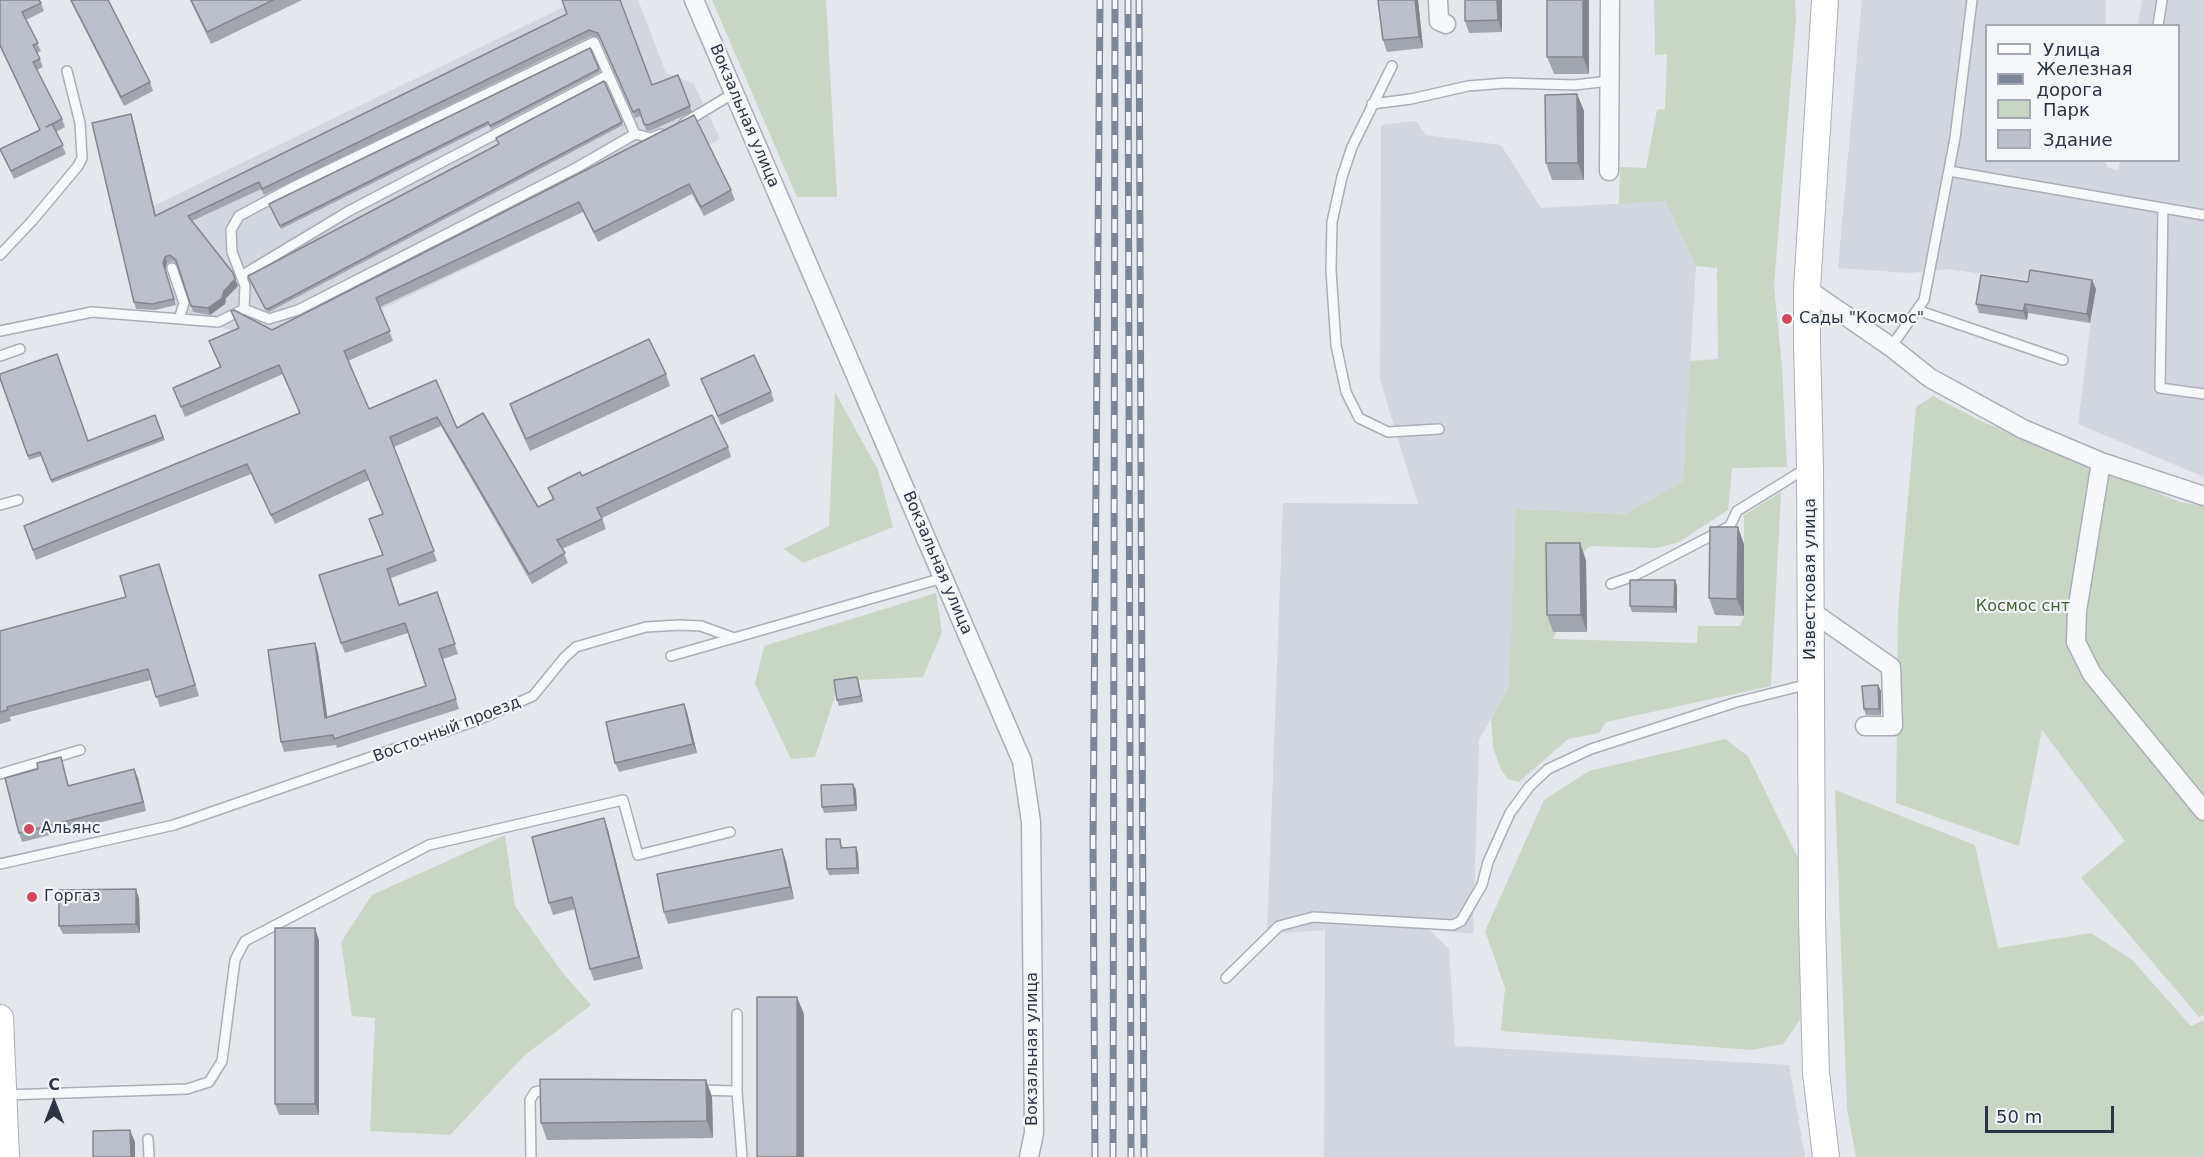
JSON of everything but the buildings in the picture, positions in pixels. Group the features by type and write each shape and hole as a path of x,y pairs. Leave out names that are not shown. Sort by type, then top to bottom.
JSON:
{"main road":[{"name":"Известковая улица","path":"1825,0 1807,289 1812,919 1816,1073 1826,1157"},
{"path":"0,1018 6,1157"}],"street":[{"name":"Вокзальная улица","path":"694,0 1022,761 1031,822 1034,1133 1029,1157"},
{"path":"1438,0 1440,21 1446,24 1446,0"},
{"path":"1609,171 1610,0"},
{"path":"1807,289 1891,347 1930,378 2023,429 2101,462 2204,496"},
{"path":"2101,462 2077,611 2076,642 2092,674 2204,811"},
{"path":"1811,611 1891,667 1893,726 1865,726"}],"lane":[{"path":"1891,347 1924,300 1949,171 1972,0"},
{"path":"2158,24 2162,0"},
{"path":"244,309 245,286 232,252 231,230 239,216 594,42 634,134"},
{"path":"1392,66 1352,147 1342,177 1332,222 1331,270 1338,357 1346,392 1359,418 1388,432 1439,429"},
{"path":"0,255 32,221 78,166 82,158 80,123 67,71"},
{"path":"241,276 349,211 608,75"},
{"path":"1372,104 1411,99 1468,86 1506,83 1575,85 1609,81"},
{"path":"0,331 92,312 218,322 244,309 269,319 298,310 576,168 634,134 651,138 734,93"},
{"path":"1949,171 2204,215"},
{"path":"2163,208 2160,388 2204,394"},
{"path":"172,268 184,303 178,319"},
{"path":"1917,310 2063,360"},
{"path":"0,356 20,349"},
{"path":"1611,584 1634,576 1730,526 1737,512 1810,466"},
{"path":"0,505 18,500"},
{"path":"671,656 943,578"},
{"name":"Восточный проезд","path":"0,864 174,825 478,720 533,696 576,647 646,627 680,625 701,626 734,638"},
{"path":"1226,978 1279,926 1313,917 1453,925 1461,921 1482,885 1488,862 1510,813 1529,787 1548,769 1591,749 1737,702 1811,683"},
{"path":"0,774 80,750"},
{"path":"3,1095 187,1089 209,1082 222,1062 235,960 245,940 429,845 623,800 638,855 730,832"},
{"path":"736,1014 737,1091 742,1157"},
{"path":"531,1157 530,1100 534,1092 545,1088 567,1088"},
{"path":"692,1090 737,1091"},
{"path":"148,1139 149,1157"}],"shaded area":[{"path":"578,0 638,0 666,73 694,84 720,139 583,212 380,310 278,340 221,328 187,326 176,305 153,206"},
{"path":"1862,0 2106,0 2106,24 1985,24 1985,162 2106,162 2107,167 2118,171 2120,162 2180,162 2180,24 2138,24 2142,0 2204,0 2204,477 2078,424 2095,289 1947,269 1910,273 1838,268"},
{"path":"1416,121 1426,135 1501,145 1541,208 1665,201 1696,266 1683,481 1625,514 1517,509 1509,686 1479,740 1473,934 1428,929 1449,949 1455,1046 1789,1065 1805,1157 1324,1157 1325,930 1267,934 1283,503 1418,504 1380,380 1381,125"}],"green space":[{"path":"712,0 826,0 837,197 797,197"},
{"path":"1654,0 1795,0 1796,20 1774,286 1782,366 1787,467 1732,468 1728,510 1679,542 1657,548 1591,546 1585,550 1553,639 1697,643 1698,626 1740,626 1744,616 1744,515 1781,492 1771,686 1606,722 1599,733 1568,739 1519,782 1508,779 1501,770 1493,747 1491,719 1509,686 1516,509 1625,514 1683,481 1690,361 1718,359 1717,268 1696,266 1665,201 1619,204 1620,167 1646,168 1657,110 1665,109 1667,54 1655,55"},
{"path":"835,392 878,470 893,527 803,563 784,549 829,526"},
{"name":"Космос снт","path":"1933,396 1981,421 2180,502 2204,506 2204,1014 2199,1017 2081,878 2125,841 2042,730 2019,846 1896,803 1898,611 1916,407"},
{"path":"936,593 942,632 923,677 840,681 815,757 791,759 755,684 764,646"},
{"path":"1725,739 1748,756 1799,860 1800,1020 1783,1044 1752,1050 1501,1031 1505,988 1485,931 1544,800 1589,771"},
{"path":"1835,790 1975,845 1998,948 2091,933 2131,959 2191,1026 2204,1020 2204,1157 1856,1157 1847,1109"},
{"path":"505,835 515,906 562,972 591,1005 525,1055 450,1135 370,1131 375,1018 352,1016 341,942 372,895"}],"railway":[{"path":"1095,1157 1093,843 1100,0"},
{"path":"1113,1157 1115,0"},
{"path":"1128,0 1131,1157"},
{"path":"1139,0 1144,1157"}],"place":[{"name":"Сады \"Космос\"","path":"1787,319"},
{"name":"Альянс","path":"29,829"},
{"name":"Горгаз","path":"32,897"}]}
